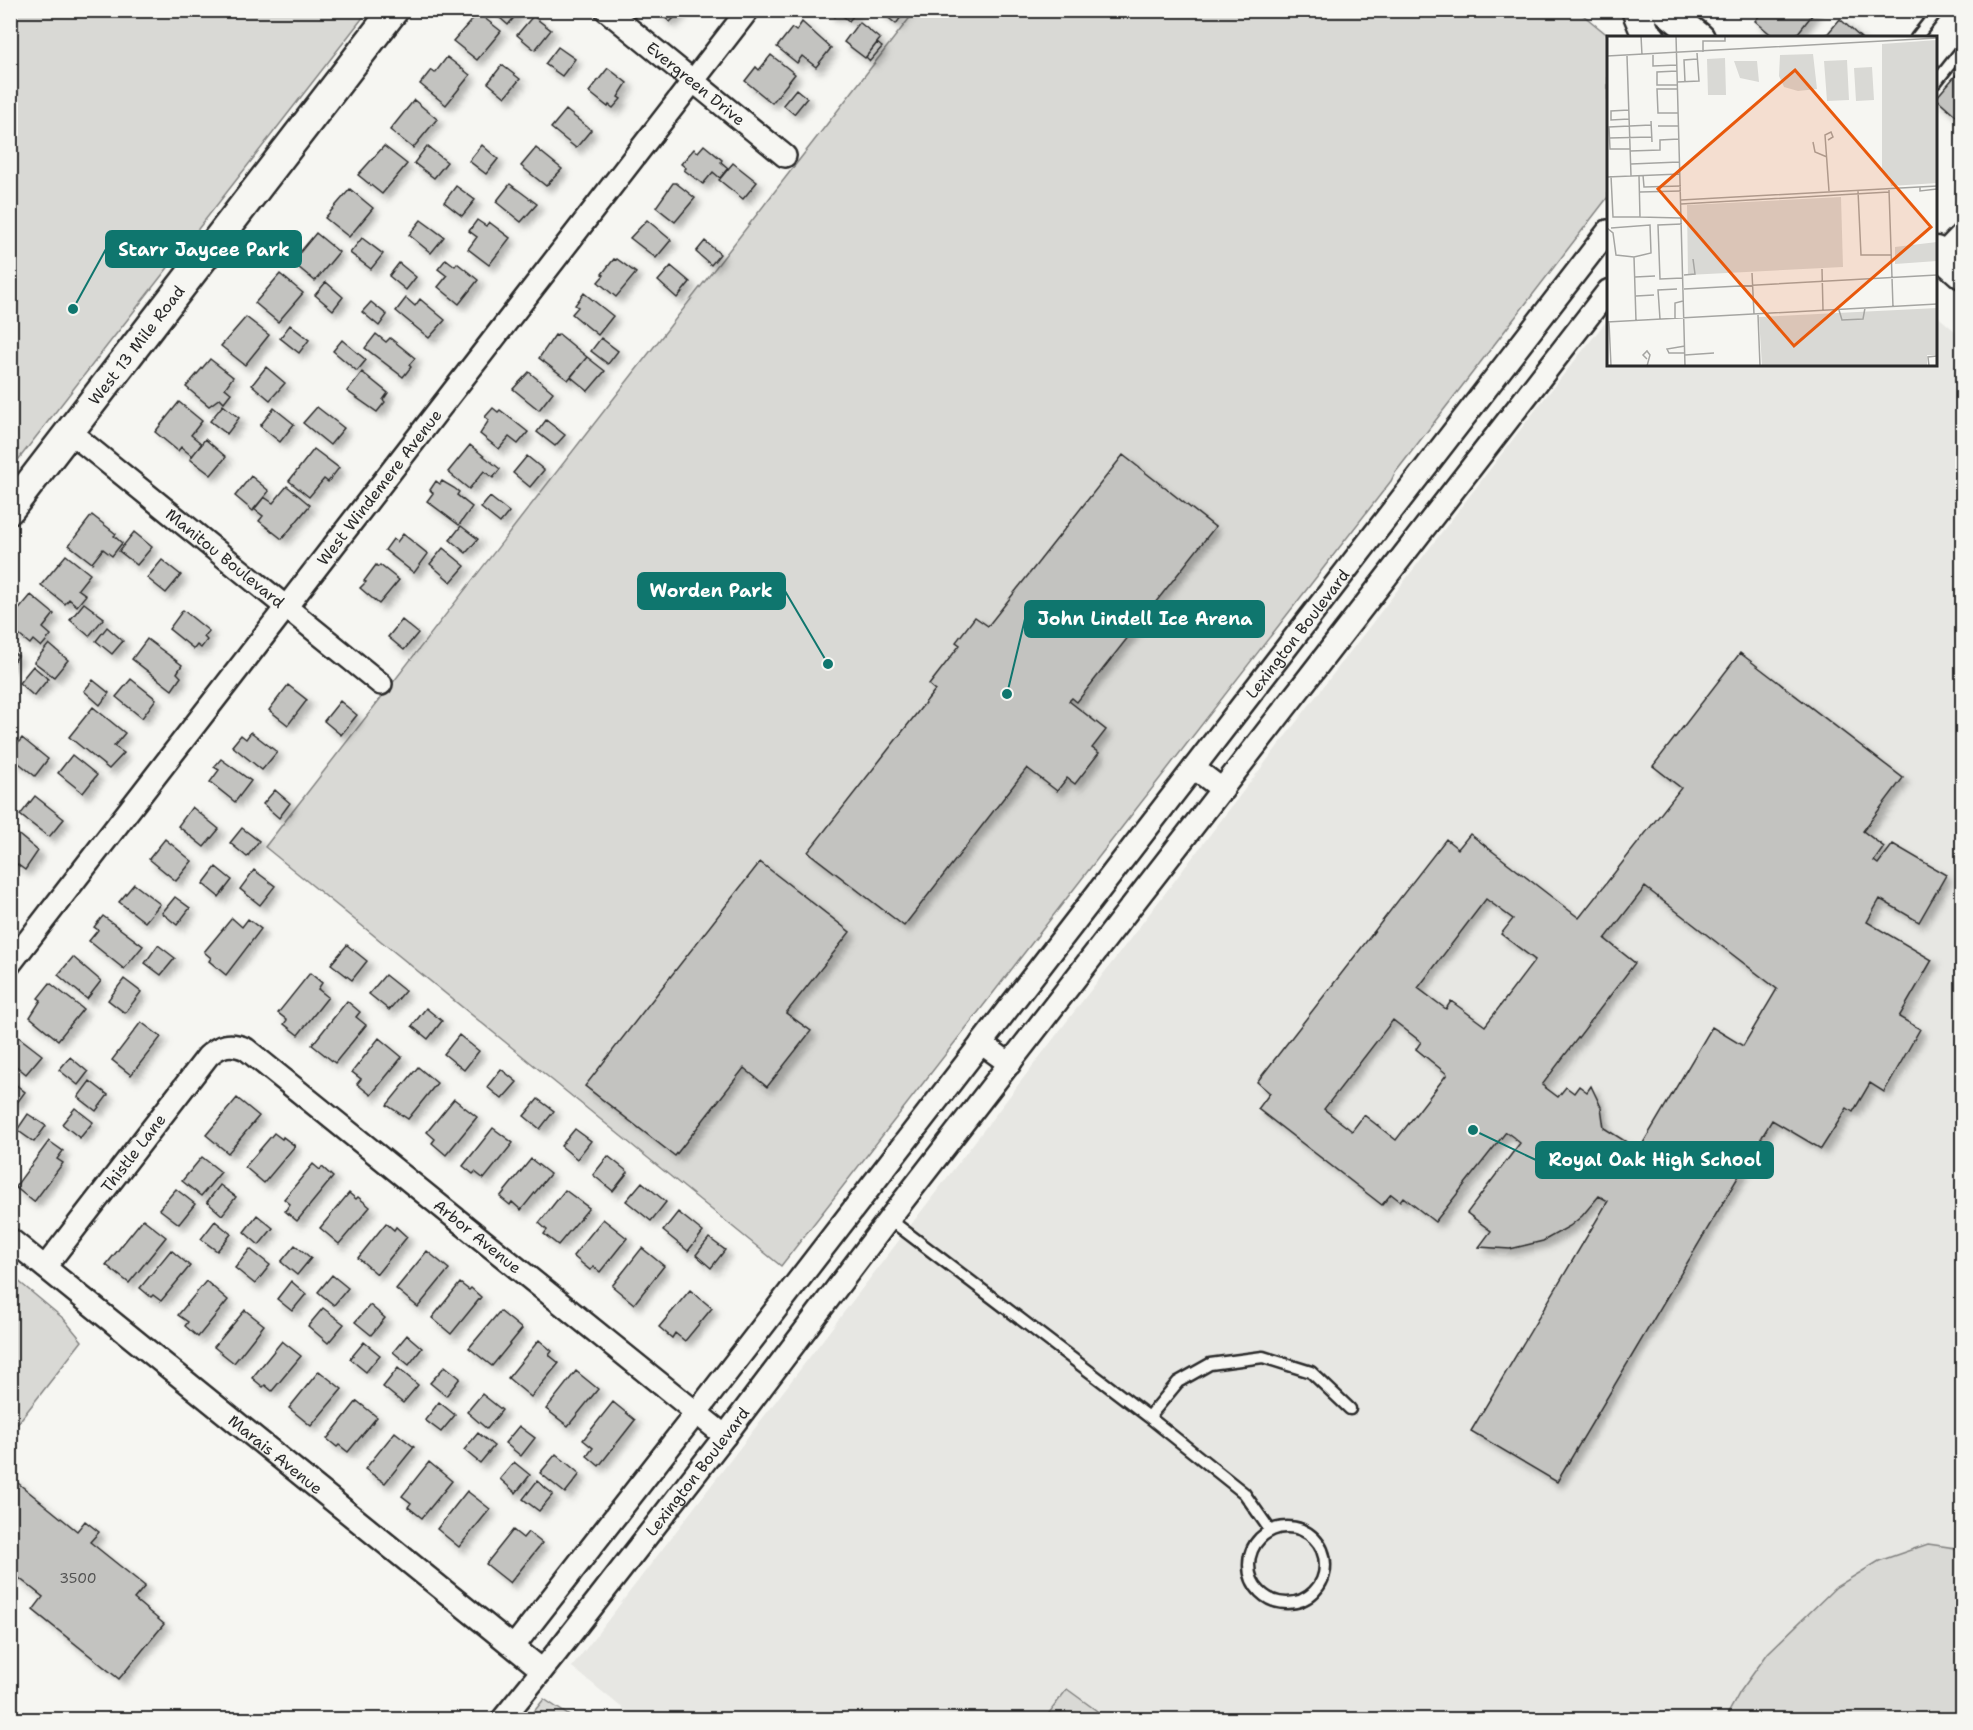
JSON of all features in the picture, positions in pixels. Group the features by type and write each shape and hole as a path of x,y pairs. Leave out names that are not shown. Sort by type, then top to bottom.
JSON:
{"main road":[{"name":"West 13 Mile Road","path":"10,509 394,10"},
{"path":"1636,10 1648,36"},
{"path":"1666,10 1698,36"}],"street":[{"name":"Evergreen Drive","path":"606,10 785,156"},
{"name":"West Windemere Avenue","path":"10,964 748,10"},
{"name":"Lexington Boulevard","path":"514,1646 1607,232"},
{"path":"1946,260 1962,234"},
{"name":"Lexington Boulevard","path":"502,1719 725,1436 889,1219 1607,292"},
{"path":"1539,321 1543,338 1550,351 1557,357"},
{"name":"Manitou Boulevard","path":"70,432 381,684"},
{"path":"1400,502 1428,525"},
{"path":"1194,768 1223,790"},
{"path":"1118,867 1146,889"},
{"path":"981,1043 1010,1064"},
{"name":"Thistle Lane","path":"45,1267 208,1056 215,1049 227,1044"},
{"name":"Arbor Avenue","path":"227,1044 236,1044 246,1049 725,1436"},
{"path":"861,1197 889,1219"},
{"name":"Marais Avenue","path":"10,1239 542,1670"}],"lane":[{"path":"1918,36 1938,10"},
{"path":"1937,80 1962,49"},
{"path":"889,1219 1149,1417 1244,1493 1270,1530"},
{"path":"1149,1417 1179,1382 1210,1364 1263,1357 1311,1372 1350,1409"},
{"path":"1294,1527 1306,1532 1316,1540 1323,1551 1326,1564 1323,1577 1317,1589 1308,1598 1296,1603 1284,1604 1271,1601 1253,1584 1248,1560 1259,1538 1270,1530 1294,1527"}],"shaded area":[{"path":"1577,10 1609,36 1607,198 1391,481 781,1266 265,847 915,11"},
{"path":"10,11 368,11 11,469 10,469"},
{"path":"1937,316 1962,337 1962,1719 637,1720 572,1667 1540,404 1607,320 1607,366 1937,366"},
{"path":"11,1275 64,1319 82,1341 11,1432"},
{"path":"1928,1544 1962,1549 1962,1719 1725,1719 1740,1692 1768,1653 1836,1587 1879,1561"},
{"path":"1067,1689 1108,1719 1049,1719 1046,1717"},
{"path":"544,1699 574,1719 528,1719"}],"building":[{"path":"491,10 520,10 508,25"},
{"path":"656,10 682,10 670,22"},
{"path":"826,10 858,10 849,21 839,13 835,17"},
{"path":"879,10 906,10 896,24"},
{"path":"1764,10 1816,10 1796,36 1773,36 1755,21"},
{"path":"478,13 501,31 477,60 453,41"},
{"path":"533,16 551,30 535,50 517,35"},
{"path":"1840,19 1859,36 1826,36"},
{"path":"802,22 831,48 816,67 802,56 797,63 777,47 792,28 796,31"},
{"path":"859,22 880,39 865,58 844,42"},
{"path":"877,43 882,47 870,61 866,57"},
{"path":"558,47 575,59 562,76 545,64"},
{"path":"771,55 795,74 772,103 745,81 756,67 759,70"},
{"path":"447,57 470,75 446,105 420,84 431,70 435,73"},
{"path":"502,65 520,79 505,97 488,83"},
{"path":"608,68 627,83 618,97 621,99 613,108 609,105 608,107 589,92"},
{"path":"1962,68 1962,121 1937,97"},
{"path":"796,89 807,98 794,114 783,105"},
{"path":"414,100 437,119 413,148 390,130"},
{"path":"566,110 591,130 576,148 551,128"},
{"path":"482,145 498,159 486,174 469,161"},
{"path":"704,145 728,168 720,178 713,172 703,184 684,170 686,168 681,164 694,149 698,152"},
{"path":"384,146 407,164 382,194 358,175"},
{"path":"427,146 447,162 434,178 414,163"},
{"path":"536,148 562,169 546,186 521,166"},
{"path":"733,163 757,182 743,199 719,180"},
{"path":"673,183 695,198 675,222 656,207"},
{"path":"510,184 537,204 521,222 496,202"},
{"path":"456,186 475,200 462,216 444,202"},
{"path":"350,189 373,208 349,237 325,218"},
{"path":"421,220 444,237 431,253 409,235"},
{"path":"477,220 486,226 489,222 510,238 489,265 468,249 477,237 469,231"},
{"path":"647,220 671,240 656,258 630,238"},
{"path":"316,233 339,252 315,281 292,262"},
{"path":"362,238 383,254 371,269 350,253"},
{"path":"705,241 720,254 711,265 696,252"},
{"path":"446,259 455,266 457,263 478,280 459,304 438,287 447,276 438,269"},
{"path":"614,259 636,273 616,297 598,282"},
{"path":"399,263 416,277 406,290 389,276"},
{"path":"671,266 690,282 677,298 658,281"},
{"path":"280,274 303,293 278,322 255,303"},
{"path":"326,282 343,297 333,310 315,295"},
{"path":"584,293 613,316 598,335 572,314 578,307 575,305"},
{"path":"406,298 415,306 420,299 445,320 429,338 396,311"},
{"path":"371,302 387,315 379,326 362,312"},
{"path":"246,317 269,335 245,365 221,346"},
{"path":"290,325 309,340 299,353 280,338"},
{"path":"376,334 386,342 390,338 415,358 403,377 365,348"},
{"path":"559,334 587,357 568,380 539,358 555,335"},
{"path":"601,338 618,351 608,364 591,351"},
{"path":"342,340 366,360 357,371 333,351"},
{"path":"587,357 605,371 588,391 571,377"},
{"path":"210,359 233,377 225,388 231,393 224,402 220,398 209,406 186,387"},
{"path":"266,367 285,383 270,400 252,385"},
{"path":"362,372 388,393 383,400 385,402 377,412 347,391"},
{"path":"529,372 553,392 539,410 513,389"},
{"path":"179,402 202,421 191,435 202,444 192,456 181,447 178,451 155,432"},
{"path":"223,405 239,418 227,434 210,421"},
{"path":"317,407 344,428 330,445 303,423"},
{"path":"274,408 294,424 280,442 260,426"},
{"path":"493,408 498,412 500,410 528,432 518,444 509,437 499,449 480,434 489,420 485,417"},
{"path":"546,420 565,435 555,446 537,432"},
{"path":"205,439 226,457 211,475 190,459"},
{"path":"470,445 500,469 493,478 484,471 469,489 448,472"},
{"path":"314,449 339,468 328,482 324,479 309,497 289,481"},
{"path":"1123,455 1215,527 1077,702 1072,698 1069,701 1106,730 1092,748 1099,753 1075,784 1067,778 1057,791 1027,768 904,926 808,852 935,690 929,685 960,645 956,642 975,617 988,626"},
{"path":"527,456 544,470 530,487 513,473"},
{"path":"251,476 269,491 253,511 235,496"},
{"path":"436,481 440,484 442,481 454,488 459,492 457,495 472,507 459,525 427,501 433,493 430,490"},
{"path":"287,486 310,505 282,539 259,521 263,516 254,509 264,497 273,503"},
{"path":"490,497 509,512 500,523 481,508"},
{"path":"92,515 116,534 114,536 122,543 112,556 103,549 92,563 69,545"},
{"path":"461,526 478,539 466,553 450,540"},
{"path":"134,532 152,547 137,565 119,551"},
{"path":"403,534 428,554 414,573 385,550 393,539 397,542"},
{"path":"443,548 465,566 451,582 430,564"},
{"path":"66,555 90,574 78,589 86,595 77,606 69,599 65,604 41,585"},
{"path":"162,560 181,575 166,593 147,578"},
{"path":"376,565 378,567 380,565 399,580 379,604 360,588"},
{"path":"31,595 54,614 43,628 51,635 41,647 33,640 30,644 10,628 10,620"},
{"path":"84,603 104,618 89,636 70,620"},
{"path":"183,610 209,631 204,637 207,640 201,648 197,645 194,649 169,629"},
{"path":"402,620 418,633 404,650 388,637"},
{"path":"107,627 123,641 112,654 96,641"},
{"path":"147,639 182,665 177,673 181,677 172,690 132,659"},
{"path":"49,644 68,660 54,677 34,662"},
{"path":"10,650 18,656 10,666"},
{"path":"1740,653 1903,778 1863,831 1884,847 1874,861 1878,864 1893,844 1946,875 1919,922 1880,899 1867,922 1932,960 1899,1017 1920,1029 1884,1092 1870,1083 1853,1112 1847,1108 1821,1149 1772,1120 1557,1482 1471,1431 1608,1201 1599,1196 1570,1226 1543,1241 1510,1249 1479,1247 1491,1231 1467,1213 1520,1143 1513,1137 1506,1132 1435,1222 1403,1197 1400,1201 1391,1194 1382,1205 1258,1109 1270,1093 1257,1082 1446,839 1458,849 1470,834 1579,918 1681,788 1653,766","holes":["1645,887 1777,989 1743,1046 1712,1027 1639,1150 1604,1128 1601,1107 1591,1086 1587,1092 1579,1086 1574,1093 1566,1087 1558,1097 1542,1085 1635,963 1605,939","1486,899 1513,919 1501,934 1535,960 1485,1026 1451,1001 1446,1009 1418,988","1393,1020 1421,1042 1416,1049 1447,1074 1396,1140 1364,1115 1352,1131 1324,1109"]},
{"path":"33,666 48,679 34,696 19,683"},
{"path":"131,679 156,699 142,718 116,697"},
{"path":"93,680 109,693 100,705 84,691"},
{"path":"288,685 307,700 288,725 269,710"},
{"path":"340,701 357,715 341,735 324,721"},
{"path":"93,707 125,733 114,746 124,753 109,769 69,737"},
{"path":"251,732 277,752 262,770 232,746 241,735 246,739"},
{"path":"22,738 48,759 35,776 10,756"},
{"path":"72,755 97,775 83,793 58,773"},
{"path":"221,759 251,781 235,802 210,782 219,770 214,767"},
{"path":"275,790 290,803 279,818 263,804"},
{"path":"35,796 64,819 49,837 20,815"},
{"path":"192,807 219,829 204,847 178,826"},
{"path":"242,828 259,841 247,857 230,843"},
{"path":"14,831 38,851 25,870 10,859 10,835"},
{"path":"165,839 192,861 176,881 149,859"},
{"path":"760,862 850,932 786,1013 811,1031 767,1087 744,1068 675,1156 585,1086"},
{"path":"216,867 232,880 219,897 203,884"},
{"path":"254,870 275,886 260,905 240,889"},
{"path":"134,884 160,904 145,922 119,902"},
{"path":"175,897 190,908 177,925 162,913"},
{"path":"103,916 143,946 124,969 89,941 98,930 94,927"},
{"path":"232,918 242,927 248,919 261,929 226,975 209,961 211,958 204,952"},
{"path":"158,945 175,958 161,975 145,963"},
{"path":"347,945 367,961 352,980 331,964"},
{"path":"73,957 101,981 87,999 58,975"},
{"path":"310,973 322,983 318,989 328,997 298,1035 284,1024 287,1020 278,1013"},
{"path":"385,975 405,991 389,1010 369,994"},
{"path":"124,979 141,992 125,1013 108,1000"},
{"path":"50,983 83,1009 58,1040 30,1017 41,1000 38,998"},
{"path":"347,1001 360,1012 356,1017 366,1025 335,1063 312,1045"},
{"path":"426,1008 442,1021 428,1039 412,1026"},
{"path":"141,1022 161,1037 131,1075 112,1060"},
{"path":"16,1035 42,1055 26,1074 10,1061 10,1041"},
{"path":"459,1035 479,1051 464,1070 444,1054"},
{"path":"379,1038 402,1057 371,1095 357,1084 361,1079 352,1072"},
{"path":"70,1057 88,1072 78,1085 59,1070"},
{"path":"418,1067 437,1083 408,1119 387,1105"},
{"path":"501,1069 517,1082 502,1099 487,1087"},
{"path":"10,1080 25,1092 16,1104 10,1101"},
{"path":"90,1081 108,1095 96,1111 78,1097"},
{"path":"237,1098 259,1116 228,1153 206,1135"},
{"path":"454,1099 477,1117 446,1155 432,1143 435,1139 427,1132"},
{"path":"538,1099 554,1111 540,1129 524,1116"},
{"path":"75,1108 93,1122 80,1138 62,1124"},
{"path":"28,1114 46,1126 34,1142 17,1130"},
{"path":"493,1128 513,1143 484,1179 463,1166"},
{"path":"575,1129 591,1141 577,1159 561,1146"},
{"path":"274,1133 295,1146 264,1183 245,1167"},
{"path":"49,1141 63,1151 57,1159 63,1163 34,1202 15,1187"},
{"path":"608,1156 628,1172 613,1191 593,1175"},
{"path":"202,1157 221,1172 201,1196 182,1181"},
{"path":"531,1159 550,1174 521,1210 512,1202 510,1205 500,1197"},
{"path":"313,1164 320,1170 322,1167 333,1177 297,1221 285,1211 290,1204 284,1199"},
{"path":"642,1182 666,1202 651,1221 626,1201"},
{"path":"220,1185 236,1197 222,1215 207,1202"},
{"path":"176,1189 195,1204 179,1224 159,1209"},
{"path":"565,1190 589,1208 558,1245 544,1234 547,1230 539,1223"},
{"path":"349,1193 370,1207 339,1244 320,1228"},
{"path":"678,1212 703,1232 688,1251 663,1231"},
{"path":"257,1215 273,1228 259,1245 244,1232"},
{"path":"143,1219 166,1237 129,1283 106,1265"},
{"path":"603,1219 627,1238 600,1272 594,1267 590,1270 573,1256"},
{"path":"215,1221 231,1234 217,1251 201,1239"},
{"path":"386,1223 394,1230 396,1227 407,1237 377,1274 358,1258"},
{"path":"709,1238 725,1250 711,1268 696,1255"},
{"path":"295,1245 311,1258 297,1275 281,1262"},
{"path":"642,1248 664,1266 634,1304 612,1286"},
{"path":"250,1249 270,1265 255,1284 235,1268"},
{"path":"171,1250 190,1266 161,1301 153,1295 151,1297 140,1288"},
{"path":"427,1251 449,1269 418,1307 396,1289"},
{"path":"332,1275 348,1288 334,1305 318,1292"},
{"path":"206,1281 228,1300 198,1337 185,1326 188,1322 178,1315"},
{"path":"291,1281 306,1294 292,1311 277,1299"},
{"path":"460,1283 469,1290 471,1288 481,1297 451,1334 432,1318"},
{"path":"690,1290 712,1308 685,1341 675,1333 672,1338 659,1327"},
{"path":"370,1305 385,1318 371,1335 355,1322"},
{"path":"323,1308 344,1324 328,1343 308,1326"},
{"path":"245,1310 264,1325 234,1363 214,1347"},
{"path":"500,1311 522,1329 492,1366 469,1348"},
{"path":"407,1335 422,1348 409,1365 393,1352"},
{"path":"539,1340 552,1351 549,1355 559,1363 531,1397 508,1378"},
{"path":"282,1341 301,1356 272,1391 252,1378"},
{"path":"364,1342 380,1355 366,1372 350,1359"},
{"path":"445,1366 460,1378 446,1396 430,1383"},
{"path":"398,1368 418,1385 403,1403 383,1387"},
{"path":"319,1371 342,1389 311,1426 289,1408"},
{"path":"576,1371 598,1389 568,1426 546,1409"},
{"path":"482,1394 502,1410 487,1429 467,1412"},
{"path":"357,1401 377,1417 348,1452 327,1439"},
{"path":"439,1402 455,1415 441,1432 425,1420"},
{"path":"613,1402 635,1420 599,1466 587,1456 593,1448 583,1440"},
{"path":"519,1426 535,1438 521,1456 505,1443"},
{"path":"395,1432 414,1447 385,1483 365,1469"},
{"path":"478,1433 494,1446 480,1463 464,1450"},
{"path":"556,1454 580,1474 565,1493 540,1473"},
{"path":"429,1462 452,1481 422,1518 408,1507 411,1503 402,1496"},
{"path":"514,1462 530,1475 516,1493 500,1479"},
{"path":"13,1479 77,1531 85,1521 99,1532 90,1542 145,1586 134,1599 164,1624 119,1679 33,1610 43,1597 10,1571 10,1482"},
{"path":"537,1481 553,1494 539,1511 523,1499"},
{"path":"467,1491 490,1509 459,1547 437,1529"},
{"path":"513,1530 523,1538 528,1532 542,1543 510,1583 486,1564"}],"place":[{"name":"Starr Jaycee Park","path":"73,309"},
{"name":"Worden Park","path":"828,664"},
{"name":"John Lindell Ice Arena","path":"1007,694"},
{"name":"Royal Oak High School","path":"1473,1130"}]}
